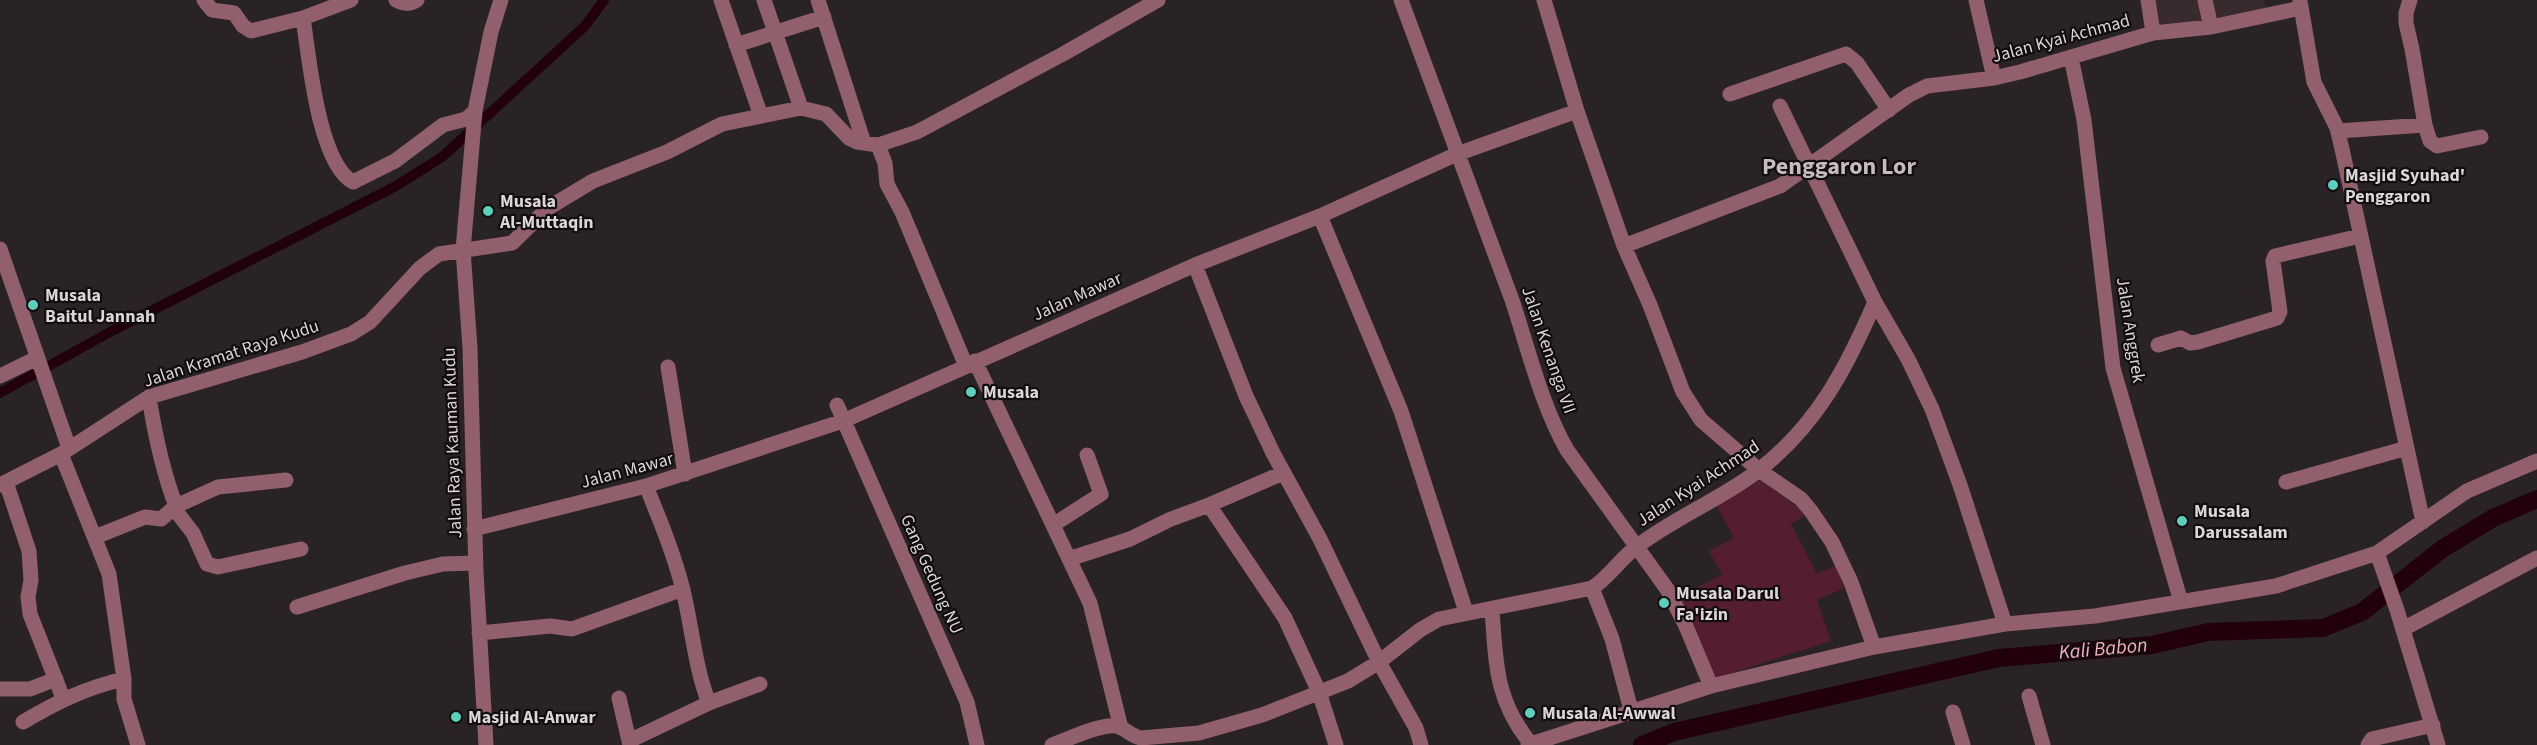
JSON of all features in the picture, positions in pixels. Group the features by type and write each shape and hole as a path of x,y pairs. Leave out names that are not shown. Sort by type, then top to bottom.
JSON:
{"street":[{"path":"204,0 212,10 234,13 243,26 251,31 303,18 351,0"},
{"path":"396,0 403,4 417,0"},
{"path":"303,18 315,105 323,132 339,168 345,178 353,183 404,155 443,125 466,118 475,111 491,32 501,0"},
{"path":"721,0 761,116"},
{"path":"764,0 801,108 826,114 849,138 871,144 917,132 1158,0"},
{"path":"818,0 871,144 885,163 887,184 902,212 970,364 1053,525 1090,603 1121,728"},
{"name":"Jalan Kenanga VII","path":"1401,0 1511,299 1547,410 1556,430 1567,450 1667,589 1688,630 1711,686"},
{"path":"1544,0 1577,111 1624,246 1692,408 1701,420 1759,470 1802,499 1832,542 1851,582 1874,647"},
{"path":"1976,0 1994,78"},
{"path":"2148,0 2153,33"},
{"path":"2205,0 2211,27"},
{"path":"2410,0 2405,18 2430,141 2438,146 2481,137"},
{"path":"2300,4 2314,82 2338,131 2423,522"},
{"name":"Jalan Kyai Achmad","path":"1624,246 1771,190 1926,86 1994,78 2153,33 2211,27 2300,4"},
{"path":"736,45 824,17"},
{"path":"1730,94 1846,54 1857,63 1889,110"},
{"name":"Jalan Anggrek","path":"2071,57 2084,120 2113,369 2181,602"},
{"path":"1780,106 1875,302 1908,359 1941,431 2005,624"},
{"name":"Jalan Kramat Raya Kudu","path":"3,483 65,451 149,397 302,352 351,334 370,322 432,258 439,254 512,243 548,208 593,181 667,152 722,124 801,108"},
{"name":"Jalan Raya Kauman Kudu","path":"475,111 463,250 470,348 474,529 486,745"},
{"name":"Jalan Mawar","path":"474,529 646,486 843,421 1195,265 1320,216 1457,154 1577,111"},
{"path":"2338,131 2425,125"},
{"path":"1320,216 1401,411 1466,612"},
{"path":"2158,345 2183,338 2190,343 2198,342 2277,318 2280,312 2273,261 2275,256 2360,236"},
{"path":"0,249 46,379 65,451 109,574 124,679 124,699 138,745"},
{"path":"1195,265 1246,396 1283,473 1320,539 1379,662 1416,728 1421,745"},
{"name":"Jalan Kyai Achmad","path":"1052,745 1076,741 1108,725 1121,728 1141,738 1201,739 1348,681 1439,619 1592,588 1601,582 1637,545 1759,470 1783,449 1829,396 1850,358 1875,302"},
{"path":"0,376 38,361"},
{"path":"668,367 685,474"},
{"path":"149,397 155,437 166,481 179,515 193,533 201,556 207,564 218,567 301,549"},
{"name":"Gang Gedung NU","path":"837,405 967,702 977,745"},
{"path":"2286,482 2407,448"},
{"path":"1053,525 1101,494 1087,455"},
{"path":"1492,610 1497,672 1505,702 1516,726 1529,744 1711,686 1874,647 2005,624 2095,616 2276,586 2378,557 2423,522 2475,487 2537,461"},
{"path":"1069,559 1130,539 1171,519 1283,473"},
{"path":"95,537 145,517 161,519 176,506 218,487 286,480"},
{"path":"3,483 29,551 30,614 63,699"},
{"path":"646,486 667,537 683,589 702,684 709,703"},
{"path":"1209,505 1285,618 1319,692 1336,745"},
{"path":"2378,557 2397,610 2438,745"},
{"path":"2403,629 2537,558"},
{"path":"297,607 443,564 476,563"},
{"path":"1592,588 1612,639 1631,710"},
{"path":"479,633 550,626 572,629 683,589"},
{"path":"0,689 30,689 56,679"},
{"path":"23,722 63,699 94,686 124,679"},
{"path":"619,698 629,743 709,703 760,684"},
{"path":"2029,696 2043,745"},
{"path":"1953,712 1963,745"},
{"path":"2368,745 2372,739 2433,725"}],"shaded area":[{"path":"2155,0 2264,0 2267,14 2155,32"},
{"path":"1760,480 1807,514 1791,524 1817,574 1836,566 1844,588 1817,600 1831,641 1716,678 1679,597 1722,575 1709,551 1734,538 1717,506"}],"waterway":[{"path":"0,393 110,332 396,186 442,157 585,26 604,0"},
{"name":"Kali Babon","path":"1642,745 1674,732 1999,658 2152,645 2208,632 2323,628 2362,612 2442,549 2493,518 2537,499"}],"place":[{"name":"Masjid Syuhad' Penggaron","path":"2333,185"},
{"name":"Musala Al-Muttaqin","path":"488,211"},
{"name":"Musala Baitul Jannah","path":"33,305"},
{"name":"Musala","path":"971,392"},
{"name":"Musala Darussalam","path":"2182,521"},
{"name":"Musala Darul Fa'izin","path":"1664,603"},
{"name":"Musala Al-Awwal","path":"1530,713"},
{"name":"Masjid Al-Anwar","path":"456,717"}],"district":[{"name":"Penggaron Lor","path":"1839,166"}]}
